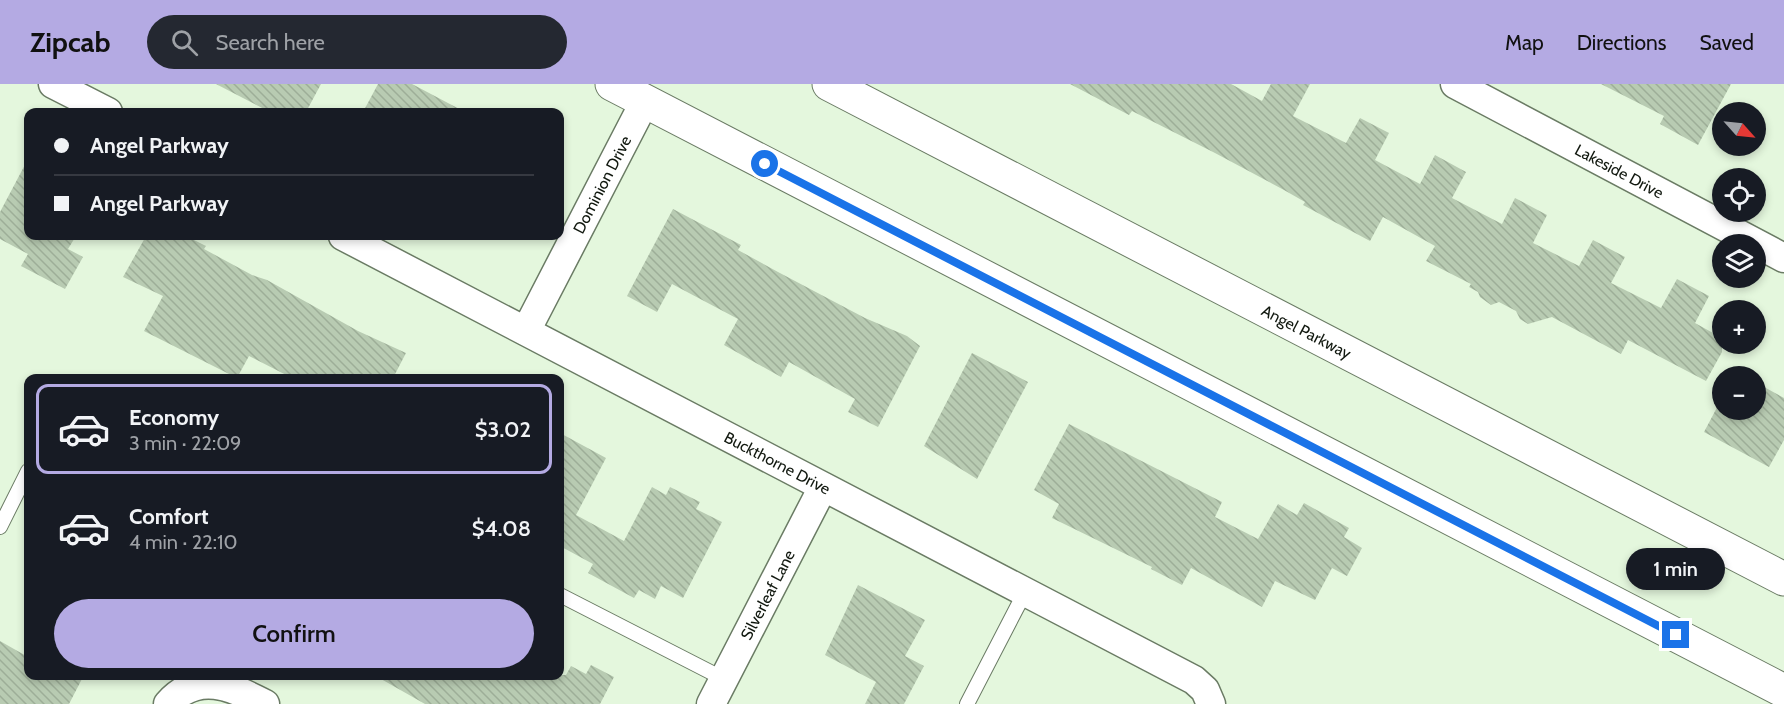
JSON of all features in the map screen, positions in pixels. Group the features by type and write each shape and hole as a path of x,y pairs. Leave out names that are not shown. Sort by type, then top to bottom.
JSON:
{"main road":[{"path":"612,84 650,93 1784,690"},
{"name":"Angel Parkway","path":"829,84 1784,579"}],"street":[{"path":"53,84 100,108"},
{"name":"Lakeside Drive","path":"1455,84 1783,258"},
{"name":"Dominion Drive","path":"526,331 650,93"},
{"name":"Buckthorne Drive","path":"351,240 1194,680 1210,701"},
{"name":"Silverleaf Lane","path":"711,704 823,487"},
{"path":"168,704 174,697 192,687 213,683 233,687 265,704"}],"lane":[{"path":"0,527 24,479"},
{"path":"967,704 1025,592"},
{"path":"564,598 724,679"}],"building":[{"path":"216,84 321,84 308,108 262,108"},
{"path":"378,84 412,84 457,108 365,108"},
{"path":"1070,84 1231,84 1262,101 1271,84 1310,84 1293,116 1346,143 1360,118 1389,133 1375,160 1420,184 1435,155 1466,172 1452,198 1502,224 1515,198 1547,215 1533,243 1579,266 1593,240 1625,257 1611,283 1661,308 1677,279 1709,296 1695,323 1712,332 1712,354 1721,354 1714,366 1712,366 1706,381 1628,340 1621,354 1552,317 1528,324 1520,319 1516,311 1499,302 1491,305 1480,297 1478,292 1469,287 1471,284 1426,261 1435,246 1383,217 1370,241 1303,205 1305,202 1284,190 1215,153 1132,111 1129,115"},
{"path":"1601,84 1731,84 1721,102 1712,102 1712,119 1698,145 1660,124 1664,116"},
{"path":"24,167 24,240 74,240 68,249 83,257 65,289 21,266 28,254 0,239 0,212"},
{"path":"673,209 741,245 738,250 865,318 907,336 920,346 878,427 848,412 855,399 789,362 781,377 724,345 738,319 672,284 657,312 627,296"},
{"path":"144,240 194,240 206,246 204,249 252,275 267,280 358,331 406,353 395,374 284,374 249,356 239,374 229,374 144,331 163,296 123,277"},
{"path":"972,353 1028,382 977,479 924,446"},
{"path":"1766,388 1784,398 1784,440 1769,467 1704,432 1712,417 1712,420 1766,420"},
{"path":"1069,424 1222,502 1215,517 1258,539 1278,504 1297,515 1304,503 1349,528 1344,537 1362,548 1347,576 1332,568 1315,600 1275,581 1262,607 1191,568 1182,585 1151,569 1152,567 1052,518 1059,504 1034,490"},
{"path":"564,435 606,458 576,515 624,541 652,487 666,495 670,487 700,502 696,509 722,522 683,598 661,586 655,599 639,590 634,598 588,573 593,564 564,548"},
{"path":"858,585 925,620 905,656 924,666 904,704 865,704 876,682 825,655"},
{"path":"0,641 24,655 24,680 81,680 69,704 0,704"},
{"path":"591,665 614,677 600,704 425,704 383,680 564,680 564,675 571,666 586,674"}],"route":[{"path":"765,164 1676,635"}]}
